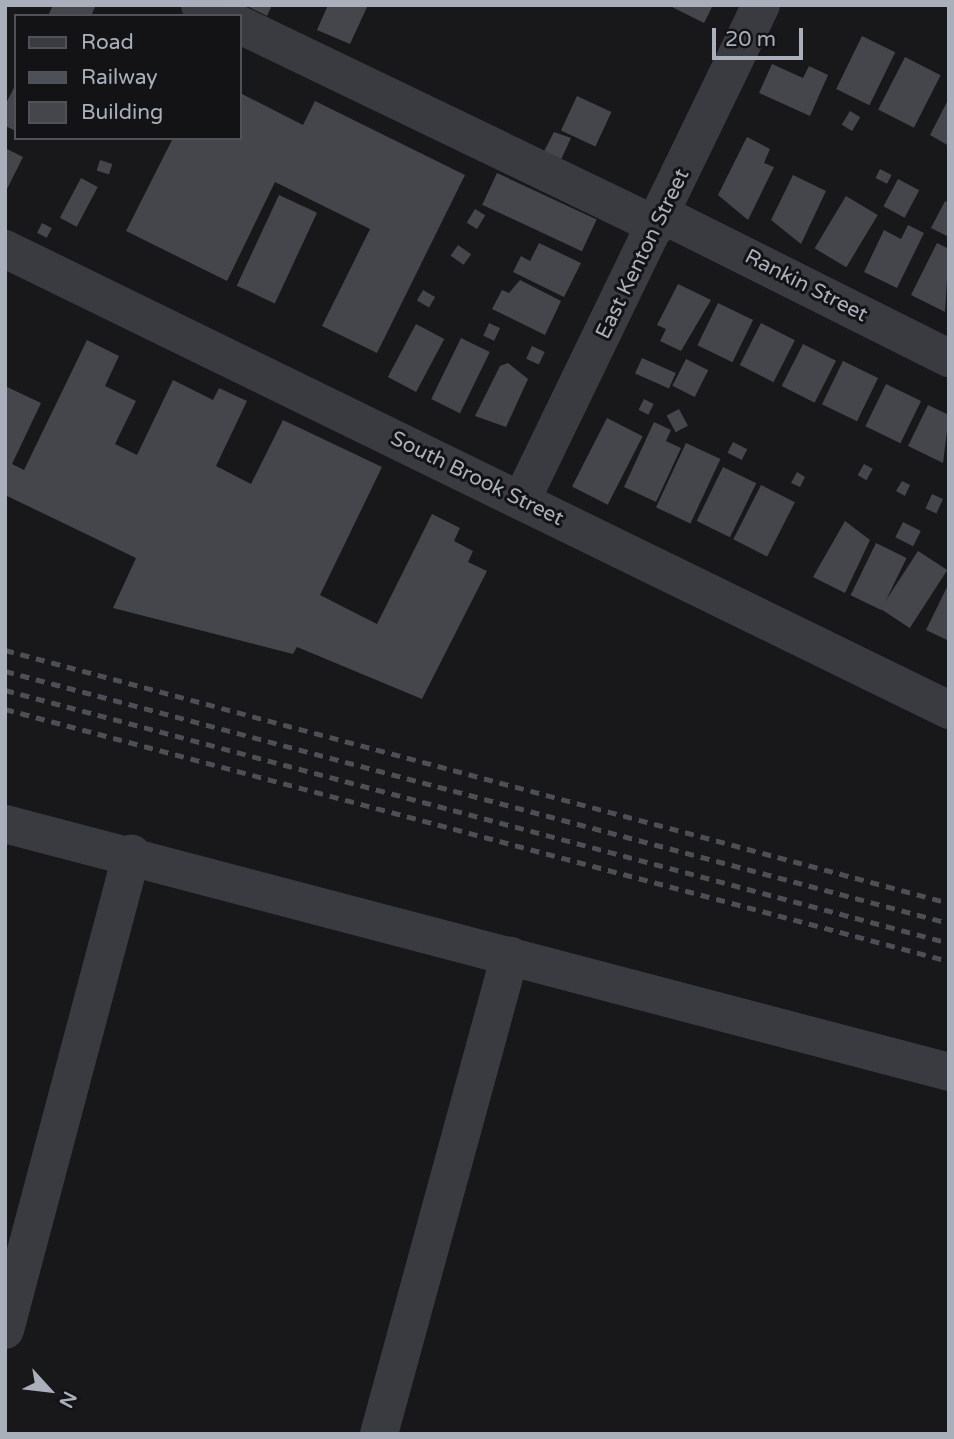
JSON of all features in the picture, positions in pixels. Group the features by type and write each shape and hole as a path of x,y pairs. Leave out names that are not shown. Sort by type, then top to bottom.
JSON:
{"street":[{"path":"200,5 217,14"},
{"name":"East Kenton Street","path":"521,501 660,220 761,5"},
{"name":"Rankin Street","path":"242,26 949,358"},
{"name":"South Brook Street","path":"5,249 521,501 947,704"},
{"path":"5,824 132,854 949,1072"},
{"path":"5,1330 132,854"},
{"path":"379,1434 510,956"}],"building":[{"path":"53,5 96,5 92,14 49,14"},
{"path":"245,5 272,5 267,16"},
{"path":"328,5 368,5 350,44 317,30"},
{"path":"668,5 713,5 704,23"},
{"path":"862,36 895,52 869,105 836,89"},
{"path":"905,57 941,75 914,128 878,110"},
{"path":"772,64 803,78 809,66 828,75 810,116 759,93"},
{"path":"14,88 14,130 5,126 5,105"},
{"path":"242,94 303,125 315,101 465,175 377,353 322,326 370,229 275,182 227,281 126,231 172,140 242,140"},
{"path":"577,96 611,112 595,146 561,130"},
{"path":"949,98 949,146 930,135"},
{"path":"850,111 860,117 852,131 842,125"},
{"path":"554,132 571,138 558,166 541,157"},
{"path":"747,137 770,149 764,163 774,167 748,220 718,195"},
{"path":"5,148 23,157 5,193"},
{"path":"100,160 112,164 109,174 97,170"},
{"path":"880,169 892,175 887,184 875,178"},
{"path":"497,173 597,219 582,251 482,205"},
{"path":"793,175 826,191 801,244 771,220"},
{"path":"81,178 98,187 77,227 60,218"},
{"path":"898,179 919,190 905,218 883,206"},
{"path":"279,195 317,213 275,303 237,286"},
{"path":"846,196 878,215 846,267 815,248"},
{"path":"945,201 949,203 947,236 931,228"},
{"path":"475,209 485,215 477,229 467,223"},
{"path":"42,223 52,228 47,238 37,233"},
{"path":"908,225 924,233 897,288 864,272 884,230 901,239"},
{"path":"539,243 581,263 564,297 513,272 521,256 530,261"},
{"path":"937,243 949,249 945,312 911,295"},
{"path":"458,245 471,254 464,265 451,256"},
{"path":"520,280 561,301 545,335 492,309 502,290 509,293"},
{"path":"678,284 711,300 681,351 660,341 666,329 657,325"},
{"path":"423,290 435,297 429,307 417,300"},
{"path":"718,303 753,320 732,362 697,345"},
{"path":"489,323 500,328 494,341 483,336"},
{"path":"761,323 795,340 774,382 740,365"},
{"path":"416,324 444,339 416,392 388,377"},
{"path":"461,338 490,352 460,413 431,399"},
{"path":"87,340 119,356 105,386 136,401 115,444 137,455 173,380 213,400 219,388 247,401 216,466 251,484 283,420 382,467 320,595 377,624 432,514 460,528 454,541 473,551 468,562 487,571 422,699 297,647 293,654 113,608 136,558 5,495 5,386 41,403 12,464 24,470"},
{"path":"803,344 836,361 815,403 782,386"},
{"path":"532,346 545,352 539,365 526,359"},
{"path":"642,358 676,373 669,389 635,374"},
{"path":"686,359 708,370 695,397 672,386"},
{"path":"843,361 878,378 857,421 822,404"},
{"path":"508,363 528,379 506,427 475,416 500,366"},
{"path":"886,384 921,401 900,443 865,426"},
{"path":"644,399 654,404 648,415 639,410"},
{"path":"928,405 949,415 943,463 908,446"},
{"path":"679,409 688,426 676,432 667,416"},
{"path":"607,418 643,436 608,505 572,487"},
{"path":"654,422 671,430 666,441 681,448 656,502 624,487"},
{"path":"733,442 747,449 742,460 728,453"},
{"path":"686,443 720,459 690,523 656,507"},
{"path":"864,464 873,469 866,480 858,475"},
{"path":"723,467 756,483 730,537 697,521"},
{"path":"797,472 805,477 800,487 791,483"},
{"path":"902,481 910,485 905,496 896,491"},
{"path":"761,485 795,502 767,557 733,539"},
{"path":"932,494 943,499 936,513 925,509"},
{"path":"845,521 870,540 845,593 813,577"},
{"path":"903,522 921,531 913,546 895,537"},
{"path":"876,543 907,558 881,610 851,595"},
{"path":"918,551 947,570 910,628 880,609"},
{"path":"949,583 949,641 926,630"}],"railway":[{"path":"5,650 949,903"},
{"path":"5,671 949,923"},
{"path":"5,690 949,943"},
{"path":"5,709 949,961"}]}
